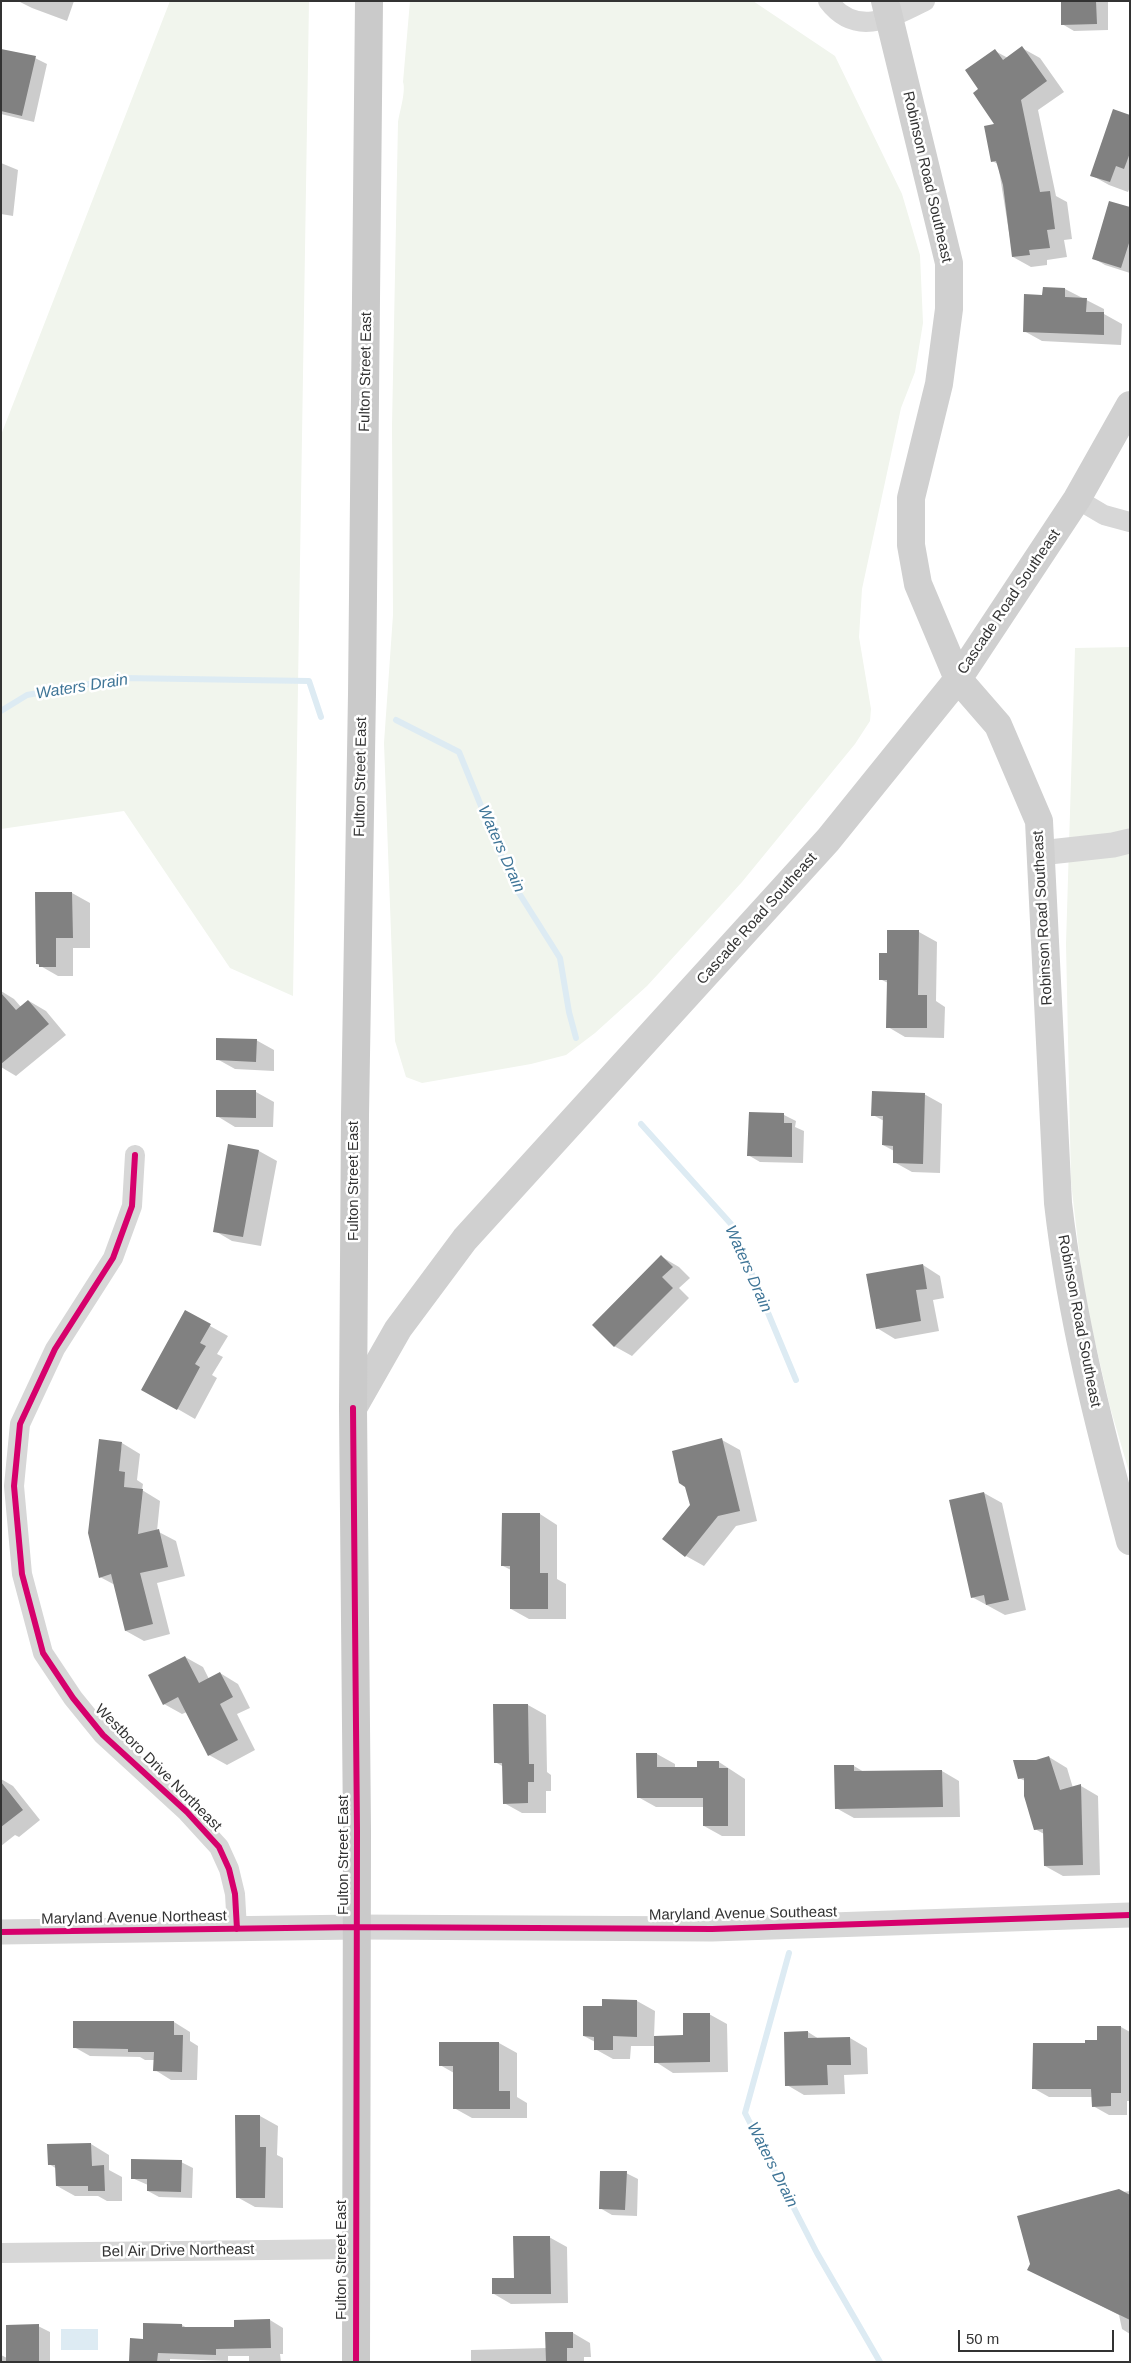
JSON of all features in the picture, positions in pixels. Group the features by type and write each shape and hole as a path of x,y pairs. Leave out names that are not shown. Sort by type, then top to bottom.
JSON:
{"main road":[{"name":"Fulton Street East","path":"356,2362 354,2250 357,1927 353,1408 354,1115 362,694 369,1"},
{"name":"Robinson Road Southeast","path":"887,10 949,263 949,309 939,384 911,498 911,545 918,584 958,679 998,725 1039,821 1058,1203 1063,1250 1092,1396 1130,1541"},
{"name":"Cascade Road Southeast","path":"353,1408 398,1329 465,1239 828,840 958,679 1077,499 1130,406"}],"street":[{"path":"828,1 836,12 858,23 887,10 925,1"},
{"path":"1077,499 1104,515 1130,522"},
{"path":"1040,853 1130,841"},
{"name":"Westboro Drive Northeast","path":"135,1155 132,1206 112,1258 55,1348 20,1424 14,1486 22,1574 43,1652 73,1698 103,1735 187,1812 220,1847 229,1869 235,1894 237,1929"},
{"name":"Maryland Avenue Southeast","path":"357,1927 712,1929 1130,1915"},
{"name":"Maryland Avenue Northeast","path":"1,1932 357,1927"},
{"name":"Bel Air Drive Northeast","path":"1,2253 354,2250"}],"shaded area":[{"path":"170,1 309,1 293,996 230,968 124,811 1,829 1,435"},
{"path":"410,1 753,1 835,56 902,194 920,255 923,323 915,372 901,408 862,589 859,637 871,709 870,721 855,744 742,882 647,986 595,1033 566,1055 531,1064 422,1083 406,1077 395,1041 384,743 393,615 392,426 398,122 404,86"},
{"path":"1130,647 1130,1475 1110,1407 1084,1294 1071,1182 1066,944 1075,648"},
{"path":"61,2329 98,2329 98,2350 61,2350"}],"building":[{"path":"1061,1 1096,1 1097,24 1061,25"},
{"path":"1022,46 1047,81 1021,100 1040,192 1050,191 1055,229 1047,230 1050,248 1029,250 1030,255 1012,257 1003,185 996,161 991,162 984,126 994,124 973,93 978,89 965,70 995,49 1003,60"},
{"path":"1,49 36,56 22,116 1,111"},
{"path":"1113,109 1130,115 1130,153 1124,169 1116,166 1110,182 1090,176"},
{"path":"1109,201 1130,207 1130,240 1121,268 1092,259"},
{"path":"1043,287 1065,288 1065,297 1087,298 1086,312 1104,312 1104,335 1023,332 1024,294 1042,295"},
{"path":"35,892 72,892 73,938 56,938 56,967 39,967 39,964 36,964"},
{"path":"887,930 919,930 918,995 927,995 927,1028 886,1028 887,980 879,980 879,953 887,953"},
{"path":"1,993 16,1010 28,1000 49,1024 1,1064"},
{"path":"216,1038 257,1039 256,1062 216,1060"},
{"path":"216,1090 256,1090 256,1118 216,1117"},
{"path":"872,1091 925,1093 923,1164 893,1163 893,1146 882,1145 883,1116 871,1116"},
{"path":"749,1112 784,1113 784,1123 792,1123 792,1157 747,1156"},
{"path":"228,1144 259,1150 243,1237 213,1232"},
{"path":"661,1255 673,1267 662,1277 673,1288 614,1347 592,1325"},
{"path":"923,1264 927,1289 916,1290 921,1321 876,1329 866,1274"},
{"path":"185,1310 211,1324 200,1343 206,1346 195,1364 200,1367 177,1410 141,1390"},
{"path":"722,1438 740,1511 718,1516 685,1557 662,1539 690,1505 685,1487 679,1483 672,1451"},
{"path":"99,1439 122,1442 119,1471 125,1472 124,1487 143,1489 138,1534 159,1529 168,1567 140,1573 153,1624 125,1631 111,1574 99,1578 88,1533"},
{"path":"984,1492 1009,1600 986,1605 984,1595 971,1598 949,1500"},
{"path":"502,1513 540,1513 540,1573 548,1573 548,1609 510,1609 510,1566 501,1566"},
{"path":"185,1656 199,1683 220,1672 233,1697 220,1704 238,1740 208,1756 178,1697 163,1705 148,1675"},
{"path":"493,1704 528,1704 529,1764 534,1764 534,1782 528,1782 528,1803 503,1804 502,1763 494,1763"},
{"path":"636,1753 657,1753 657,1767 697,1767 697,1761 719,1761 719,1768 728,1768 728,1826 703,1826 703,1798 637,1798"},
{"path":"1049,1756 1060,1790 1081,1784 1083,1865 1044,1866 1043,1829 1034,1830 1024,1796 1024,1778 1018,1779 1013,1760 1036,1760"},
{"path":"834,1765 854,1765 854,1771 942,1770 943,1807 835,1809"},
{"path":"1,1782 23,1810 1,1827"},
{"path":"602,1999 637,2000 637,2037 613,2036 613,2050 594,2050 594,2037 583,2036 583,2006 602,2006"},
{"path":"683,2013 710,2013 710,2062 654,2063 654,2036 683,2035"},
{"path":"73,2021 174,2021 174,2035 183,2035 182,2072 153,2071 154,2052 128,2052 128,2049 73,2048"},
{"path":"1097,2026 1121,2026 1121,2093 1111,2093 1111,2106 1092,2107 1091,2089 1032,2089 1033,2043 1085,2043 1085,2040 1097,2040"},
{"path":"808,2031 808,2038 850,2037 851,2065 827,2065 828,2085 785,2086 784,2032"},
{"path":"439,2042 499,2042 499,2091 510,2091 510,2109 453,2109 453,2066 439,2066"},
{"path":"235,2115 260,2115 260,2147 266,2147 265,2198 236,2198"},
{"path":"91,2143 92,2166 104,2165 105,2191 88,2191 88,2186 56,2186 55,2165 48,2165 47,2144"},
{"path":"131,2159 182,2160 181,2192 147,2191 147,2179 131,2179"},
{"path":"600,2171 627,2171 625,2210 599,2209"},
{"path":"1119,2189 1130,2195 1130,2320 1027,2270 1030,2264 1017,2216"},
{"path":"513,2236 550,2236 551,2294 492,2294 492,2278 514,2278"},
{"path":"270,2319 271,2348 216,2349 216,2355 158,2353 157,2362 129,2362 130,2338 143,2339 143,2323 182,2324 182,2327 234,2327 234,2320"},
{"path":"39,2324 39,2362 6,2362 6,2325"},
{"path":"545,2332 573,2332 573,2348 567,2348 567,2362 546,2362"}],"waterway":[{"name":"Waters Drain","path":"1,711 27,695 123,678 309,681 321,717"},
{"name":"Waters Drain","path":"396,720 459,752 512,882 560,958 569,1012 576,1038"},
{"name":"Waters Drain","path":"641,1124 731,1224 796,1380"},
{"name":"Waters Drain","path":"789,1953 745,2113 817,2253 880,2362"}],"cycle path":[{"path":"135,1155 132,1206 113,1258 55,1349 20,1424 14,1486 22,1574 43,1653 73,1698 103,1735 187,1812 219,1847 229,1869 235,1894 237,1929"},
{"path":"353,1408 357,1831 356,2362"},
{"path":"1,1932 357,1927 712,1929 1130,1915"}]}
